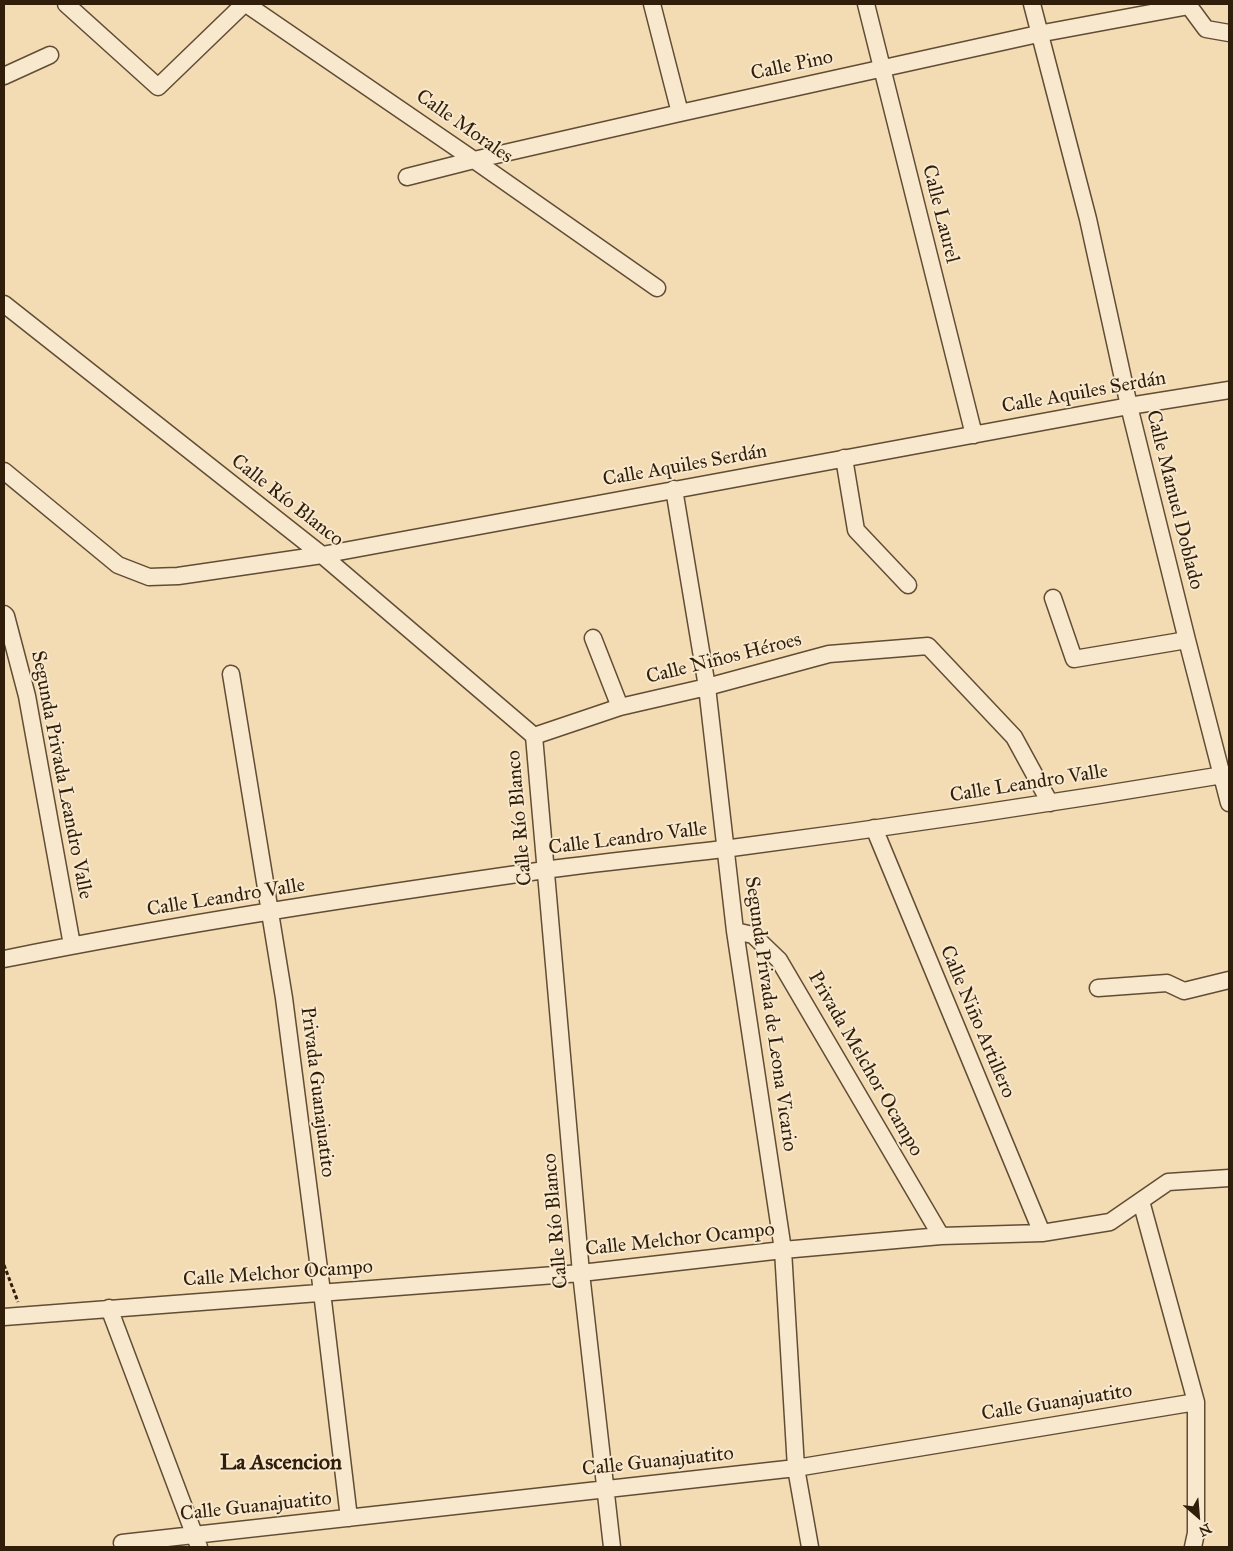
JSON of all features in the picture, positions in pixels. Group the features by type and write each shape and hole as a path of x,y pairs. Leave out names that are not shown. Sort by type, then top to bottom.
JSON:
{"street":[{"path":"66,4 158,86 245,4"},
{"name":"Calle Morales","path":"245,4 474,160 657,288"},
{"path":"652,4 680,112"},
{"name":"Calle Laurel","path":"866,4 974,435"},
{"name":"Calle Manuel Doblado","path":"1032,4 1038,34 1088,219 1129,406 1187,640 1226,774 1229,802"},
{"path":"1189,5 1206,29 1229,33"},
{"name":"Calle Pino","path":"407,177 680,112 1038,34 1189,5"},
{"path":"4,76 50,55"},
{"name":"Calle Río Blanco","path":"4,304 322,555 534,736 581,1272 612,1547"},
{"name":"Calle Aquiles Serdán","path":"4,471 118,565 149,576 178,576 322,555 1129,406 1229,390"},
{"path":"844,458 856,530 908,586"},
{"name":"Segunda Privada de Leona Vicario","path":"674,489 707,687 735,932 783,1250 796,1468 810,1547"},
{"path":"1053,598 1074,659 1187,640"},
{"name":"Segunda Privada Leandro Valle","path":"4,614 6,616 7,631 27,696 72,945"},
{"path":"593,638 620,707"},
{"name":"Calle Niños Héroes","path":"534,736 620,707 707,687 829,654 928,646 1014,737 1050,803"},
{"name":"Privada Guanajuatito","path":"231,674 284,998 349,1518"},
{"name":"Calle Leandro Valle","path":"4,959 72,945 269,911 547,870 725,849 1050,803 1226,774"},
{"name":"Calle Niño Artillero","path":"874,828 1042,1233"},
{"name":"Privada Melchor Ocampo","path":"735,932 753,935 779,960 941,1236"},
{"path":"1098,988 1167,983 1184,991 1229,980"},
{"name":"Calle Melchor Ocampo","path":"4,1317 581,1272 783,1250 941,1236 1042,1233 1110,1222 1168,1182 1229,1178"},
{"path":"1141,1201 1196,1402 1196,1533 1192,1547"},
{"path":"109,1308 197,1541"},
{"name":"Calle Guanajuatito","path":"122,1543 197,1541 349,1518 796,1468 1196,1402"}],"path":[{"path":"4,1265 23,1315"}],"district":[{"name":"La Ascencion","path":"281,1464"}]}
